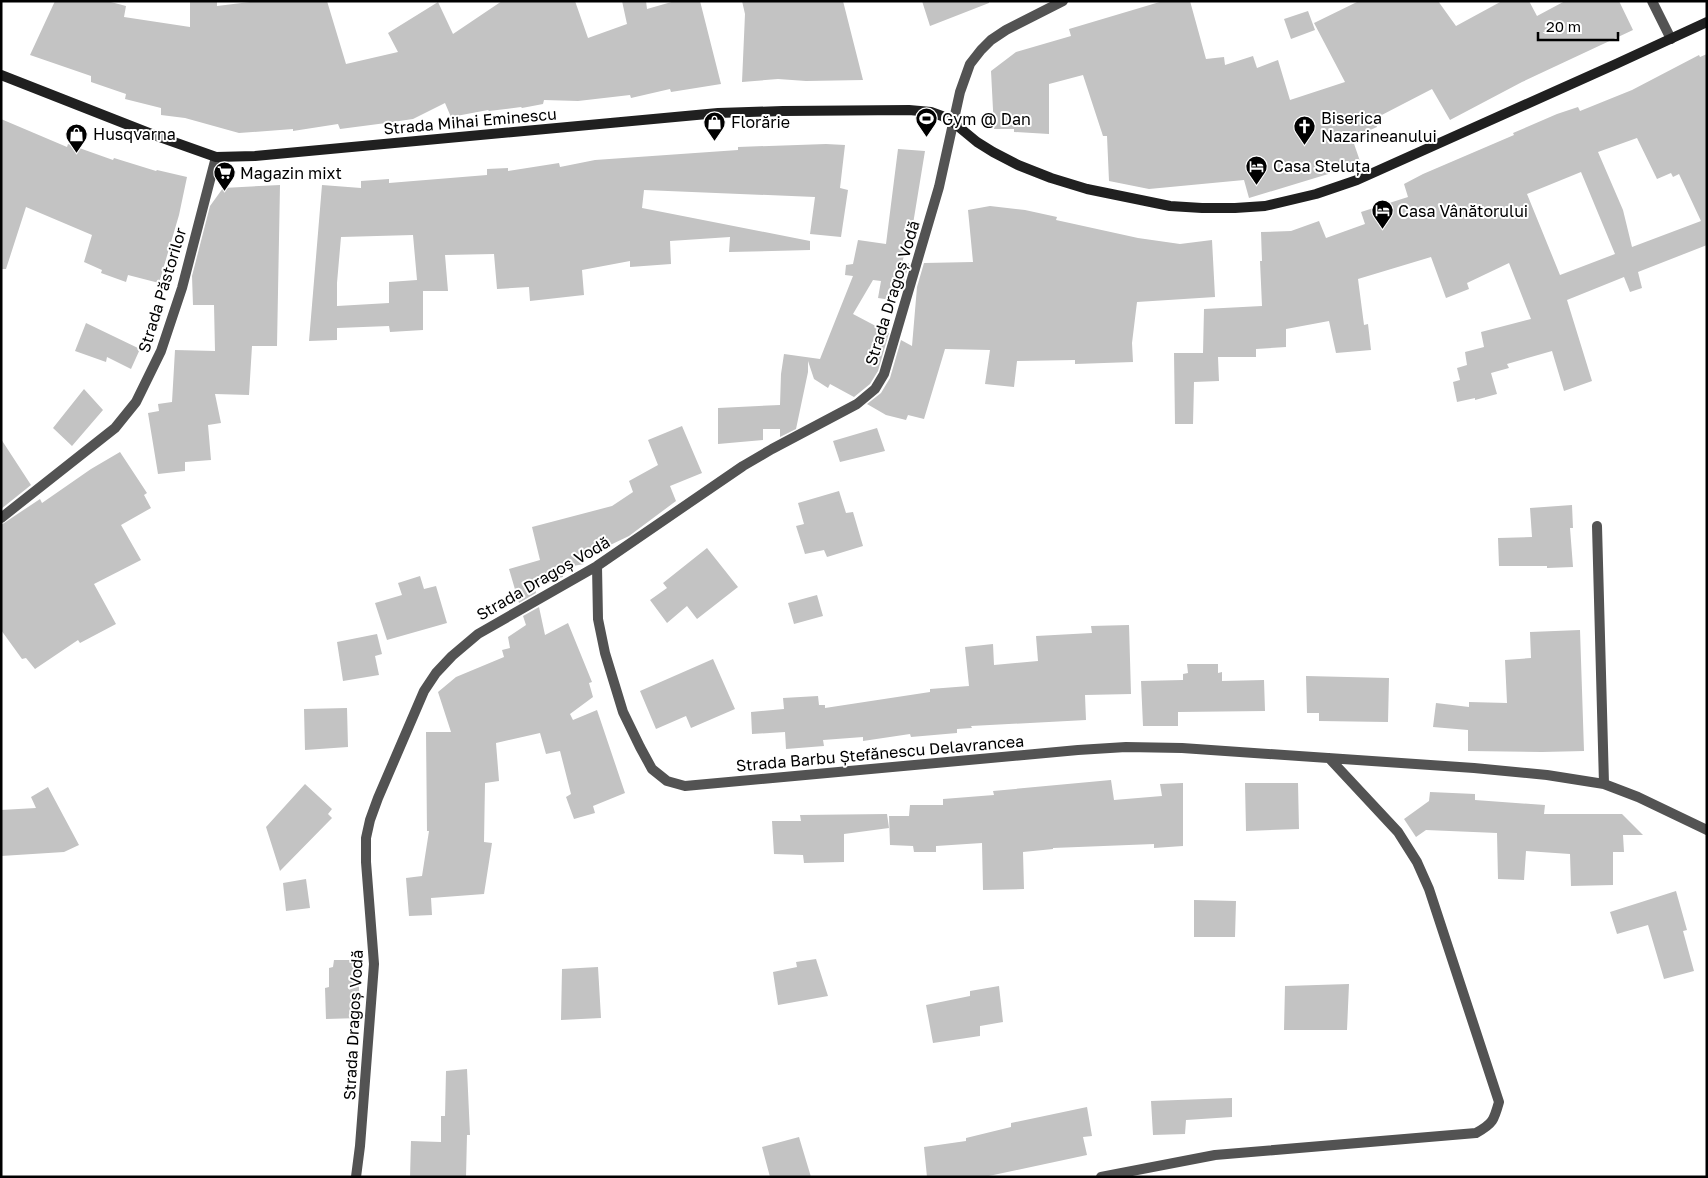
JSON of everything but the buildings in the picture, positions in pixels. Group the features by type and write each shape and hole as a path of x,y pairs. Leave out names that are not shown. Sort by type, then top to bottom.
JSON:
{"main road":[{"name":"Strada Mihai Eminescu","path":"1,75 154,135 216,157 255,156 750,112 921,111 942,116 954,123 977,142 1018,166 1086,189 1170,206 1235,208 1265,206 1316,194 1358,180 1707,22"}],"street":[{"name":"Strada Dragoș Vodă","path":"356,1177 374,964 366,862 366,838 378,798 424,691 436,673 452,656 478,634 596,566 743,466 857,404 875,389 884,374 939,187 970,64 980,50 991,40 1006,30 1063,1"},
{"path":"1652,1 1671,39"},
{"name":"Strada Păstorilor","path":"1,518 115,428 136,402 161,352 182,288 216,157"},
{"path":"1597,526 1604,784"},
{"name":"Strada Barbu Ștefănescu Delavrancea","path":"596,566 598,619 605,653 623,712 652,769 667,781 685,786 1126,747 1182,748 1474,768 1547,775 1604,784 1638,797 1707,830"},
{"path":"1101,1177 1215,1155 1476,1132 1488,1126 1495,1118 1499,1102 1429,889 1417,862 1398,832 1329,758"}],"place":[{"name":"Gym @ Dan","path":"926,138"},
{"name":"Florărie","path":"715,141"},
{"name":"Biserica Nazarineanului","path":"1305,146"},
{"name":"Husqvarna","path":"77,153"},
{"name":"Casa Steluța","path":"1257,185"},
{"name":"Magazin mixt","path":"224,192"},
{"name":"Casa Vânătorului","path":"1382,230"}]}
